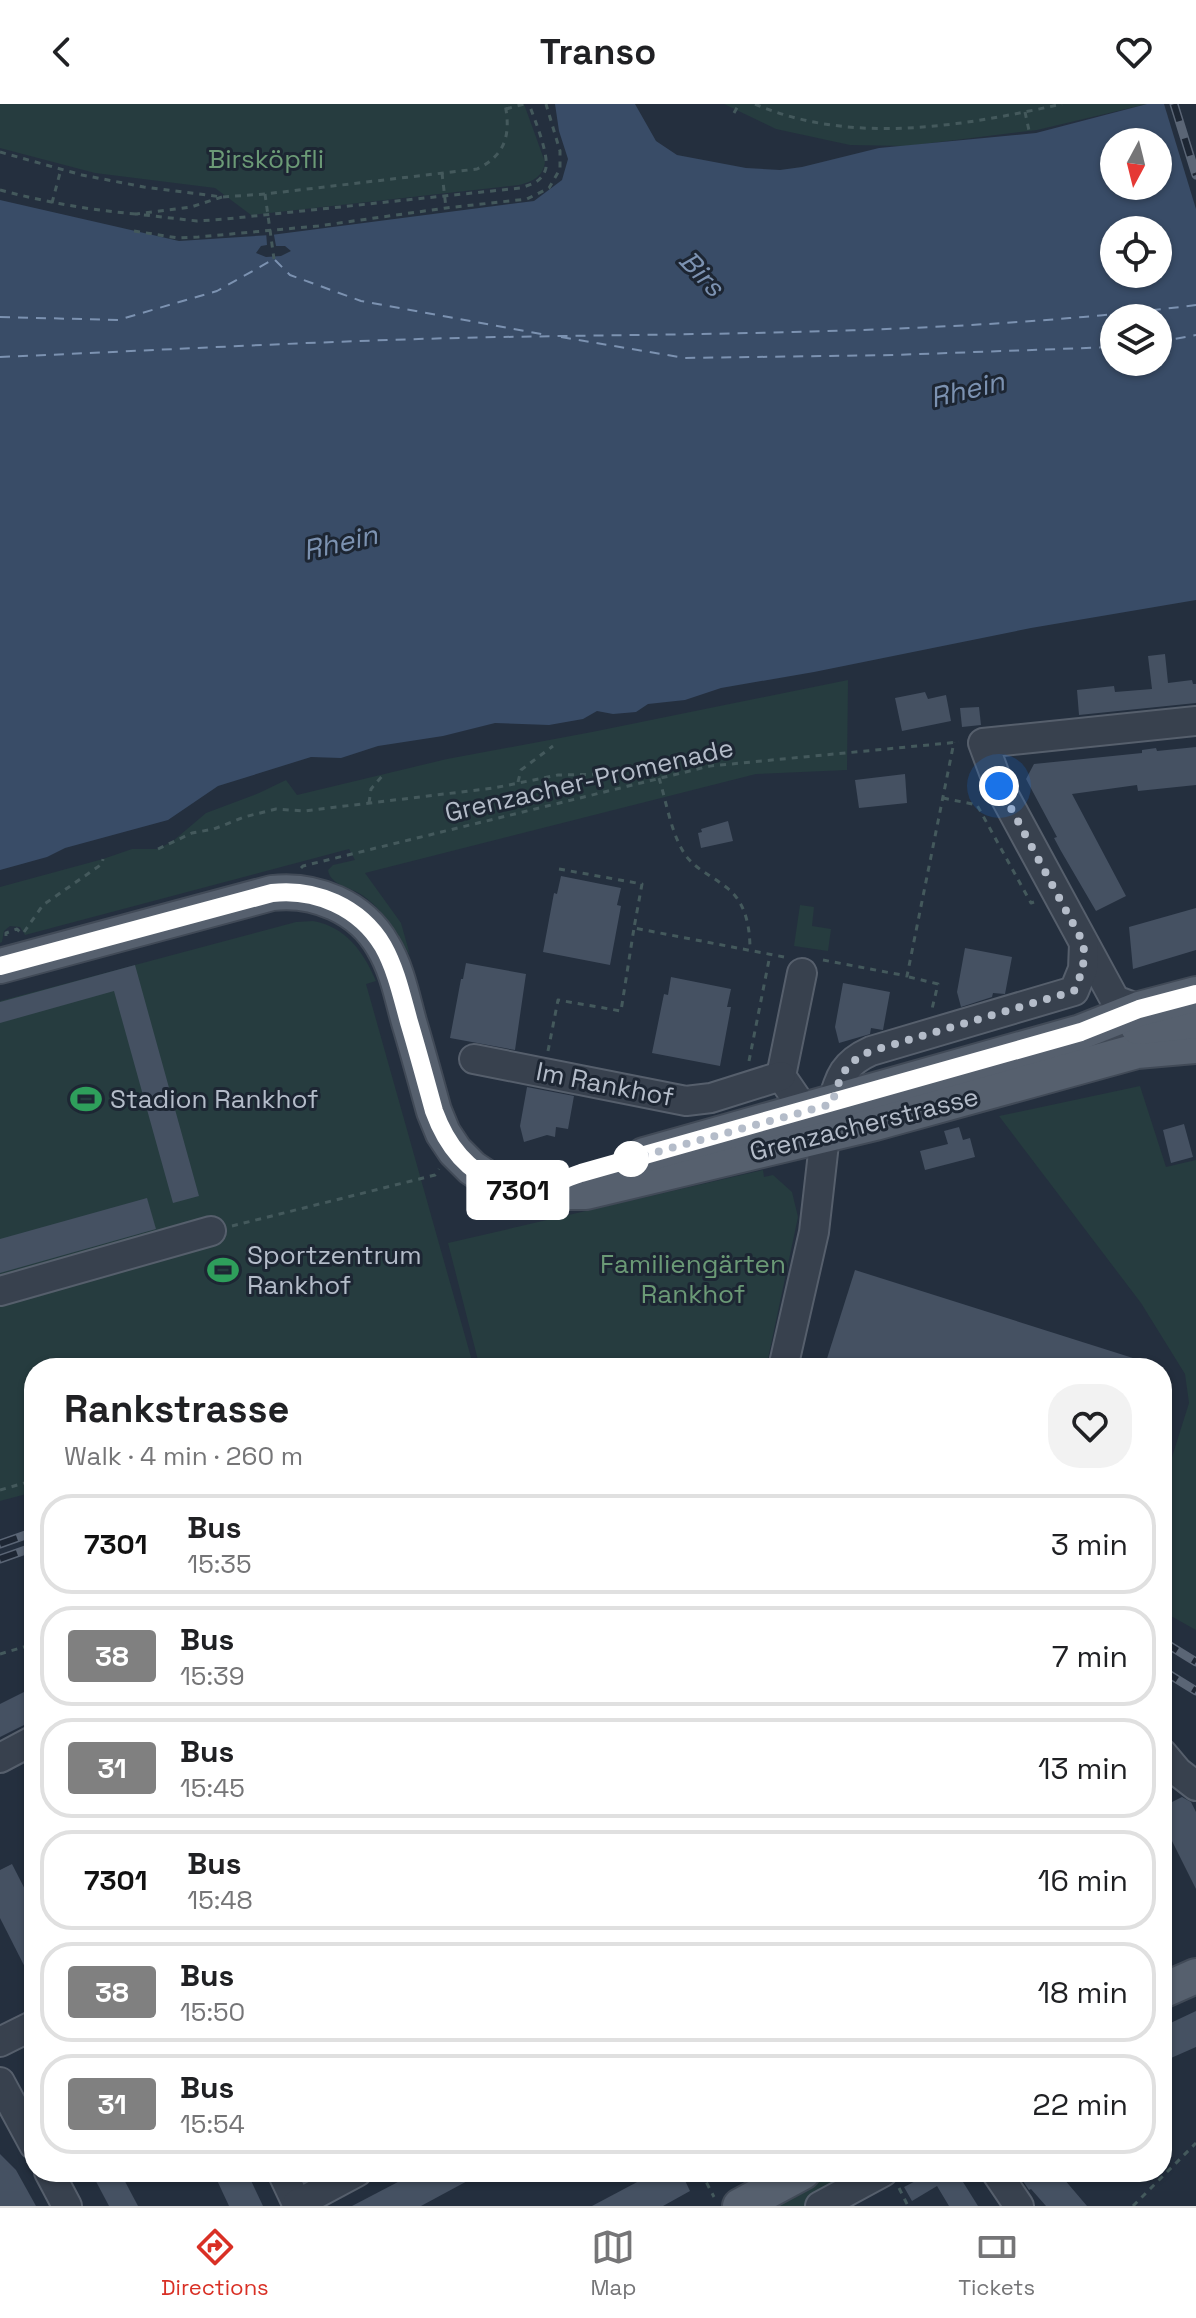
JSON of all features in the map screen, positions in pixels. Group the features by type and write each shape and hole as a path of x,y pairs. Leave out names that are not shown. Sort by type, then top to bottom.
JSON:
{"main road":[{"name":"Grenzacherstrasse","path":"0,966 272,893 302,892 324,898 357,915 383,946 394,971 434,1111 455,1151 490,1180 530,1192 586,1192 1081,1032 1127,1005 1196,1020"},
{"name":"Grenzacherstrasse","path":"821,1117 1137,1051 1196,1020"},
{"path":"1081,1032 1196,1020"},
{"path":"1172,1987 1196,1976"},
{"path":"727,2202 778,2182"}],"street":[{"path":"1127,1005 1084,944 999,786 983,743 1196,721"},
{"path":"1074,991 1083,969 1084,944"},
{"path":"785,1358 814,1232 821,1117 781,1076 803,964"},
{"name":"Grenzacherstrasse","path":"821,1117 850,1062 871,1051 1074,991 1127,1005"},
{"name":"Im Rankhof","path":"474,1059 686,1101 711,1098 781,1076"},
{"path":"0,1291 211,1231"},
{"path":"0,1758 24,1745"},
{"path":"1172,1765 1196,1786"},
{"path":"0,2042 24,2030"},
{"path":"0,2082 24,2126"},
{"path":"54,2182 67,2206"},
{"path":"287,2182 298,2205 339,2182"},
{"path":"823,2205 865,2182"},
{"path":"1003,2182 1019,2206"}],"path":[{"path":"0,152 144,187 222,197 265,194 477,169 490,162 503,147 508,131 505,106 526,104 547,160 546,171 541,177 535,183 520,188 197,221 91,210 0,190"},
{"path":"134,231 178,238 383,218 527,199 549,188 560,169 560,151 546,104"},
{"path":"734,113 739,104"},
{"path":"755,104 778,114 814,122 906,128 976,122 1062,104"},
{"path":"1025,112 1030,135"},
{"path":"52,203 61,169"},
{"path":"442,173 446,208"},
{"path":"265,194 274,259"},
{"path":"136,214 191,207 222,197"},
{"path":"907,976 954,742"},
{"name":"Grenzacher-Promenade","path":"303,866 710,766 954,742 983,743"},
{"path":"518,782 521,770 553,746"},
{"path":"158,849 192,833 276,809 304,811 494,788 558,775 608,774 615,777 621,787"},
{"path":"369,803 371,789 383,775"},
{"path":"659,778 678,843 689,860 728,888 741,903 748,921 750,950"},
{"path":"943,798 977,805 1031,903 1055,890"},
{"path":"21,934 43,905 102,864 103,859"},
{"path":"544,1071 558,1000 621,1011 642,884 559,869"},
{"path":"634,928 750,950 803,964 822,960 938,984 931,1016"},
{"path":"750,1086 747,1073 770,955"},
{"path":"211,1231 435,1175"},
{"path":"0,1490 24,1483"},
{"path":"0,1654 24,1647"},
{"path":"1172,2167 1196,2143"},
{"path":"710,2182 727,2202"},
{"path":"1133,2206 1157,2182"}],"green space":[{"name":"Birsköpfli","path":"0,104 524,104 545,162 536,178 519,185 251,215 215,188 95,173 0,148"},
{"path":"724,104 1147,104 1037,130 907,146 850,145 776,129"},
{"path":"848,680 847,770 756,774 365,873 401,923 410,955 377,908 362,895 332,879 328,870 333,865 355,860 349,849 25,935 20,927 10,926 4,931 0,943 0,887 132,849 158,849 173,841 206,813 286,780 297,795 447,759"},
{"path":"800,905 814,907 812,926 831,929 828,951 794,946"},
{"name":"Sportzentrum Rankhof","path":"296,922 325,924 344,935 359,950 376,981 366,984 471,1358 24,1358 24,1495 0,1501 0,1001"},
{"path":"1140,1086 1166,1167 1196,1160 1196,1630 1172,1617 1172,1457 1189,1403 1185,1374 1141,1303 999,1116"},
{"name":"Familiengärten Rankhof","path":"763,1170 764,1177 773,1175 792,1192 798,1217 768,1358 477,1358 448,1243"},
{"path":"784,2182 864,2182 820,2206 740,2206"}],"water":[{"path":"555,104 635,104 656,141 677,155 746,168 780,170 879,148 1036,133 1147,104 1196,104 1196,600 1031,628 721,688 685,700 648,704 636,712 613,714 597,711 583,719 549,725 495,723 443,736 378,746 341,758 311,757 218,786 168,820 65,848 47,857 0,870 0,200 179,241 271,235 534,201 562,180 568,159"}],"pier":[{"path":"1164,104 1196,104 1196,209 1172,128"},
{"path":"273,230 276,246 285,246 291,251 281,256 266,257 256,253 261,246 267,245 266,231"}],"building":[{"path":"1165,654 1168,683 1192,680 1196,684 1196,703 1079,715 1077,690 1114,686 1115,692 1152,689 1148,656"},
{"path":"925,692 928,699 946,695 951,721 902,731 895,698"},
{"path":"979,707 981,725 962,727 960,708"},
{"path":"1196,747 1196,785 1138,791 1137,785 1072,794 1126,896 1096,911 1054,838 1057,837 1026,779 1034,764 1142,753 1142,750 1156,748 1157,751"},
{"path":"905,774 907,803 859,808 855,780"},
{"path":"728,821 733,841 701,848 698,833 702,832 701,829"},
{"path":"561,876 621,888 617,905 621,906 610,965 543,952 554,893 557,894"},
{"path":"1196,908 1196,950 1133,969 1129,927"},
{"path":"965,948 1012,957 1005,994 993,993 992,997 961,1007 957,992"},
{"path":"466,963 526,974 515,1050 450,1038"},
{"path":"135,965 199,1196 173,1203 114,991 0,1023 0,1002"},
{"path":"671,977 731,989 727,1007 731,1007 720,1066 652,1053 664,994 668,995"},
{"path":"843,983 890,992 883,1030 871,1028 870,1034 839,1043 835,1027"},
{"path":"527,1087 574,1096 568,1129 556,1127 555,1137 547,1135 524,1142 520,1126"},
{"path":"1184,1124 1193,1157 1171,1163 1163,1130"},
{"path":"959,1127 963,1140 970,1138 975,1157 925,1170 920,1151 948,1144 944,1131"},
{"path":"147,1198 156,1229 0,1273 0,1239"},
{"path":"855,1270 1133,1358 827,1358"},
{"path":"24,1692 24,1725 0,1737 0,1704"},
{"path":"1182,1797 1191,1802 1196,1812 1196,1889 1172,1841 1172,1802"},
{"path":"12,1864 24,1887 24,1965 0,1918 0,1870"},
{"path":"1196,2011 1196,2047 1172,2058 1172,2022"},
{"path":"0,2154 16,2170 36,2206 0,2206"},
{"path":"96,2182 125,2182 138,2206 109,2206"},
{"path":"218,2182 252,2182 263,2206 229,2206"},
{"path":"398,2182 465,2182 421,2206 352,2206"},
{"path":"637,2182 686,2182 690,2191 663,2206 592,2206"},
{"path":"914,2182 963,2182 978,2206 949,2206 937,2186 912,2201 904,2187"},
{"path":"1024,2182 1067,2182 1087,2206 1046,2206"}],"ferry route":[{"path":"0,317 118,320 217,291 274,259 290,275 361,301 547,335"},
{"path":"0,357 376,340 936,327 1110,315 1196,305"},
{"path":"1172,339 1196,335"},
{"path":"561,337 685,358 1100,348"}],"railway":[{"path":"1174,104 1196,175"},
{"path":"0,1544 24,1536"},
{"path":"0,1559 24,1551"},
{"path":"1172,1647 1196,1662"},
{"path":"1172,1676 1196,1691"}],"bus line":[{"name":"7301","path":"0,966 272,893 302,892 324,898 357,915 383,946 394,971 434,1111 455,1151 490,1180 530,1192 581,1173 1081,1032 1139,1009 1196,994"}],"place":[{"name":"Stadion Rankhof","path":"86,1099"},
{"name":"Sportzentrum Rankhof","path":"223,1270"}],"route":[{"path":"631,1159 832,1104 843,1072 856,1058 1074,991 1083,969 1084,944 999,786"}],"water label":[{"name":"Birs","path":"702,273"},
{"name":"Rhein","path":"967,389"},
{"name":"Rhein","path":"340,542"}]}
